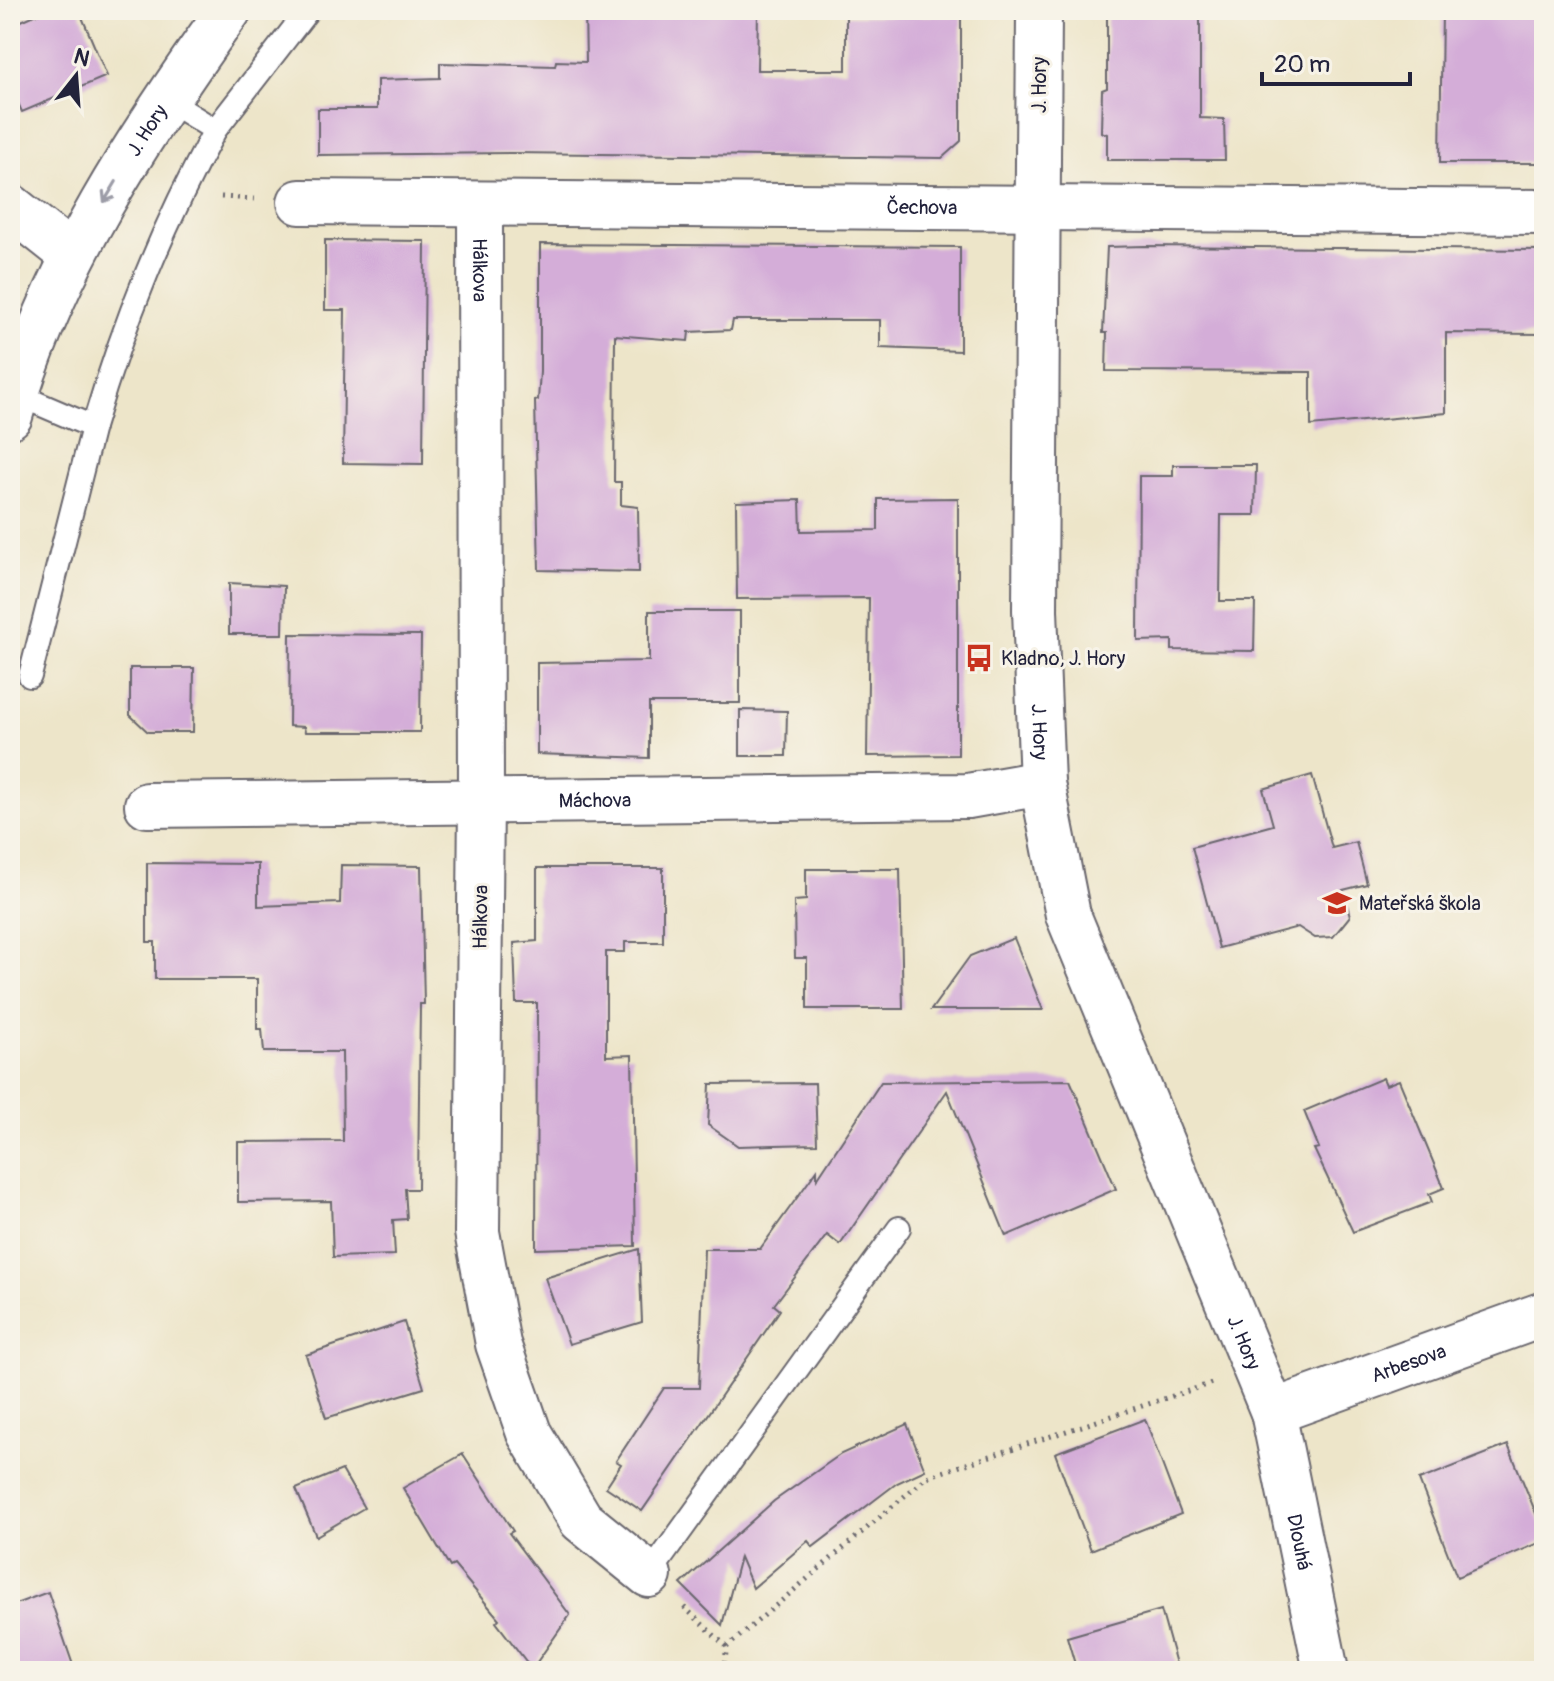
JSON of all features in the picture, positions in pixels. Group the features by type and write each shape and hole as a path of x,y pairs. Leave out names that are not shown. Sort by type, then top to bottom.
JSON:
{"street":[{"name":"J. Hory","path":"13,405 41,327 73,256 165,99 229,10"},
{"name":"J. Hory","path":"1039,10 1035,610 1042,783 1068,915 1273,1412"},
{"name":"Čechova","path":"300,202 480,206 1544,212"},
{"path":"10,206 73,256"},
{"name":"Hálkova","path":"480,206 481,799 477,1232 498,1344 529,1433 581,1520 649,1575"},
{"name":"Máchova","path":"147,805 968,796 1042,783"},
{"name":"Arbesova","path":"1273,1412 1544,1314"},
{"name":"Dlouhá","path":"1273,1412 1326,1671"}],"lane":[{"path":"30,676 93,427 137,291 180,195 215,130 308,10"},
{"path":"165,99 215,130"},
{"path":"13,405 93,427"},
{"path":"649,1575 899,1228"}],"path":[{"path":"180,195 300,202"},
{"path":"723,1671 727,1647 927,1477 1255,1369"},
{"path":"649,1575 727,1647"}],"building":[{"path":"46,10 79,10 107,76 22,112 10,85 10,26"},
{"path":"585,10 758,10 757,70 846,70 846,16 961,16 961,141 942,158 511,153 318,155 318,109 377,109 377,80 440,78 440,63 555,66 556,61 586,62"},
{"path":"1107,10 1200,10 1200,118 1224,119 1225,160 1107,160 1107,134 1101,132 1102,90 1107,88"},
{"path":"1442,10 1544,10 1544,163 1440,163"},
{"path":"325,240 425,241 423,464 343,463 345,310 325,310"},
{"path":"540,244 960,247 960,351 880,348 880,320 733,320 731,330 689,332 688,341 615,335 614,482 621,482 621,505 638,507 639,572 539,570 535,401 538,400 540,372"},
{"path":"1107,247 1544,250 1544,334 1446,333 1446,413 1311,426 1311,372 1106,371 1107,333 1103,333"},
{"path":"1173,465 1256,465 1255,515 1221,515 1220,601 1255,601 1254,651 1172,650 1172,640 1138,641 1139,476 1173,476"},
{"path":"958,498 958,755 867,756 869,598 737,599 736,502 800,500 801,531 878,530 878,499"},
{"path":"229,583 284,586 283,634 229,634"},
{"path":"649,611 740,611 740,703 649,703 649,758 537,754 537,663 649,661"},
{"path":"290,634 421,635 420,732 305,732 304,727 289,726"},
{"path":"130,668 194,668 193,732 148,732 130,715"},
{"path":"740,710 787,711 786,756 740,756"},
{"path":"1312,775 1332,848 1356,842 1367,884 1343,890 1350,916 1333,937 1315,938 1298,927 1219,948 1192,847 1273,825 1263,789"},
{"path":"147,863 258,864 258,906 340,903 341,865 421,866 424,1004 420,1004 418,1189 405,1189 407,1219 393,1220 395,1255 333,1257 331,1201 238,1202 238,1142 343,1141 342,1052 264,1052 262,1029 257,1029 257,979 155,979 155,942 147,942"},
{"path":"537,868 663,868 663,942 625,942 625,952 606,952 606,1056 632,1055 635,1246 536,1249 537,1003 516,1003 514,943 537,941"},
{"path":"806,869 900,869 903,1009 807,1009 807,958 795,958 794,901 806,900"},
{"path":"1014,938 1043,1010 931,1010 970,956"},
{"path":"1383,1078 1386,1085 1399,1080 1444,1188 1429,1194 1432,1202 1353,1232 1314,1149 1319,1148 1304,1111"},
{"path":"1070,1080 1116,1189 1006,1236 947,1091 840,1245 827,1235 774,1305 780,1310 642,1511 606,1487 621,1464 616,1461 664,1388 699,1388 704,1249 760,1249 817,1170 817,1179 881,1082"},
{"path":"815,1083 817,1144 738,1146 708,1125 710,1084"},
{"path":"639,1249 642,1322 569,1344 545,1278"},
{"path":"404,1322 424,1388 326,1418 306,1355"},
{"path":"1145,1419 1181,1514 1091,1550 1055,1453"},
{"path":"907,1424 925,1470 897,1483 813,1547 808,1541 753,1588 740,1557 722,1625 681,1584 774,1501 841,1454"},
{"path":"1508,1445 1544,1533 1544,1541 1457,1577 1419,1480"},
{"path":"463,1454 513,1531 509,1533 570,1615 532,1669 496,1622 499,1619 454,1565 450,1567 403,1488"},
{"path":"342,1470 364,1508 316,1536 296,1489"},
{"path":"48,1592 75,1671 10,1671 10,1606"},
{"path":"1161,1610 1178,1671 1077,1671 1067,1637"}],"place":[{"name":"Kladno, J. Hory","path":"979,658"},
{"name":"Mateřská škola","path":"1337,903"}]}
